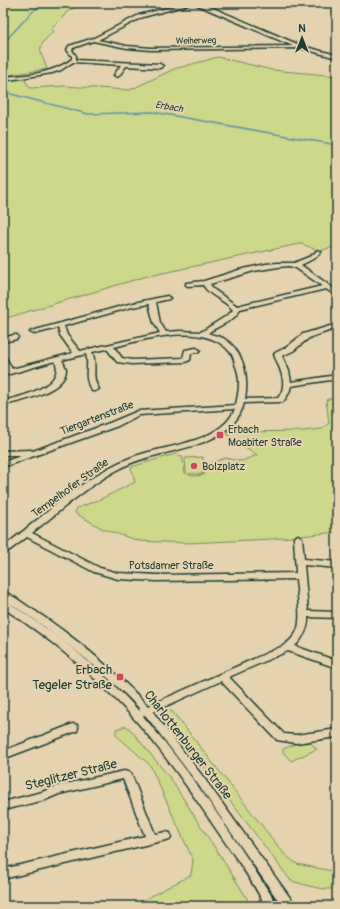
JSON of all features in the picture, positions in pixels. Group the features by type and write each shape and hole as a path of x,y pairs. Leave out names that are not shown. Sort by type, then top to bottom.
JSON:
{"street":[{"path":"73,61 74,57 69,50 71,47 92,40 141,16 190,3"},
{"path":"196,3 300,47 337,57"},
{"name":"Weiherweg","path":"92,40 127,47 156,50 300,47"},
{"path":"3,79 47,72 73,61 160,66"},
{"path":"117,75 124,64"},
{"path":"188,284 206,283 256,268 274,265 295,265 314,257 318,252"},
{"path":"295,265 337,294"},
{"path":"206,283 206,286 211,292 225,298 236,308"},
{"path":"236,308 328,287"},
{"path":"34,332 131,305 167,298"},
{"path":"152,301 158,323 164,334"},
{"path":"203,334 210,327 236,312 236,308"},
{"path":"60,325 64,335 78,354"},
{"path":"337,326 306,336 290,349 278,355 286,372 288,384 303,383 337,376"},
{"name":"Tempelhofer Straße","path":"3,550 27,534 93,482 107,473 132,460 207,438 229,423 236,416 243,377 239,360 230,347 223,342 203,334 181,332 164,334 110,346 7,373"},
{"path":"3,340 14,337"},
{"path":"110,346 120,360 132,362 186,360 188,358 188,352 196,350"},
{"path":"88,352 91,358 89,381 95,389"},
{"path":"3,403 52,386 60,376 62,367 58,359"},
{"path":"3,360 7,373"},
{"name":"Tiergartenstraße","path":"3,465 115,424 138,413 206,408 280,400 284,396 288,384"},
{"name":"Tiergartenstraße","path":"3,453 37,452"},
{"name":"Potsdamer Straße","path":"27,534 97,570 118,576 150,578 301,576"},
{"path":"142,713 288,647 296,641 300,635 304,622 298,538"},
{"path":"300,562 337,565"},
{"name":"Charlottenburger Straße","path":"3,595 33,613 77,645 106,670 200,778 279,893 290,906"},
{"name":"Charlottenburger Straße","path":"3,604 27,619 66,648 142,713 232,843 271,906"},
{"path":"304,614 337,615"},
{"path":"288,647 337,665"},
{"path":"223,676 281,738 296,739 337,733"},
{"path":"3,755 73,728"},
{"name":"Steglitzer Straße","path":"3,806 45,796 57,790 124,775 127,776 152,839"},
{"path":"3,874 166,836"}],"green space":[{"path":"3,3 84,3 69,10 51,28 54,31 44,41 41,48 42,56 47,69 3,76"},
{"path":"218,57 272,70 337,76 337,248 332,247 318,250 299,244 144,277 3,319 3,100 7,99 8,96 3,89 3,81 24,79 30,88 64,86 130,90 174,69"},
{"path":"337,396 337,532 273,539 188,543 139,541 103,529 75,513 77,508 101,499 135,482 131,467 175,454 182,456 186,474 185,458 203,457 203,474 188,474 192,476 204,475 205,465 225,458 242,461 257,455 225,433 230,429 242,432 303,431 322,429 329,423 326,400"},
{"path":"168,711 172,711 285,855 297,864 337,872 337,888 326,889 291,881 164,714"},
{"path":"126,726 170,778 240,887 249,902 248,906 132,906 191,875 193,860 150,765 116,735 116,729"},
{"path":"300,742 310,742 317,749 291,761 283,752 283,749"}],"waterway":[{"name":"Erbach","path":"3,57 7,39 32,12 44,3"},
{"name":"Erbach","path":"3,84 11,94 88,114 153,112 337,145"}],"place":[{"name":"Erbach Moabiter Straße","path":"220,435"},
{"name":"Bolzplatz","path":"194,466"},
{"name":"Erbach Tegeler Straße","path":"120,677"}]}
